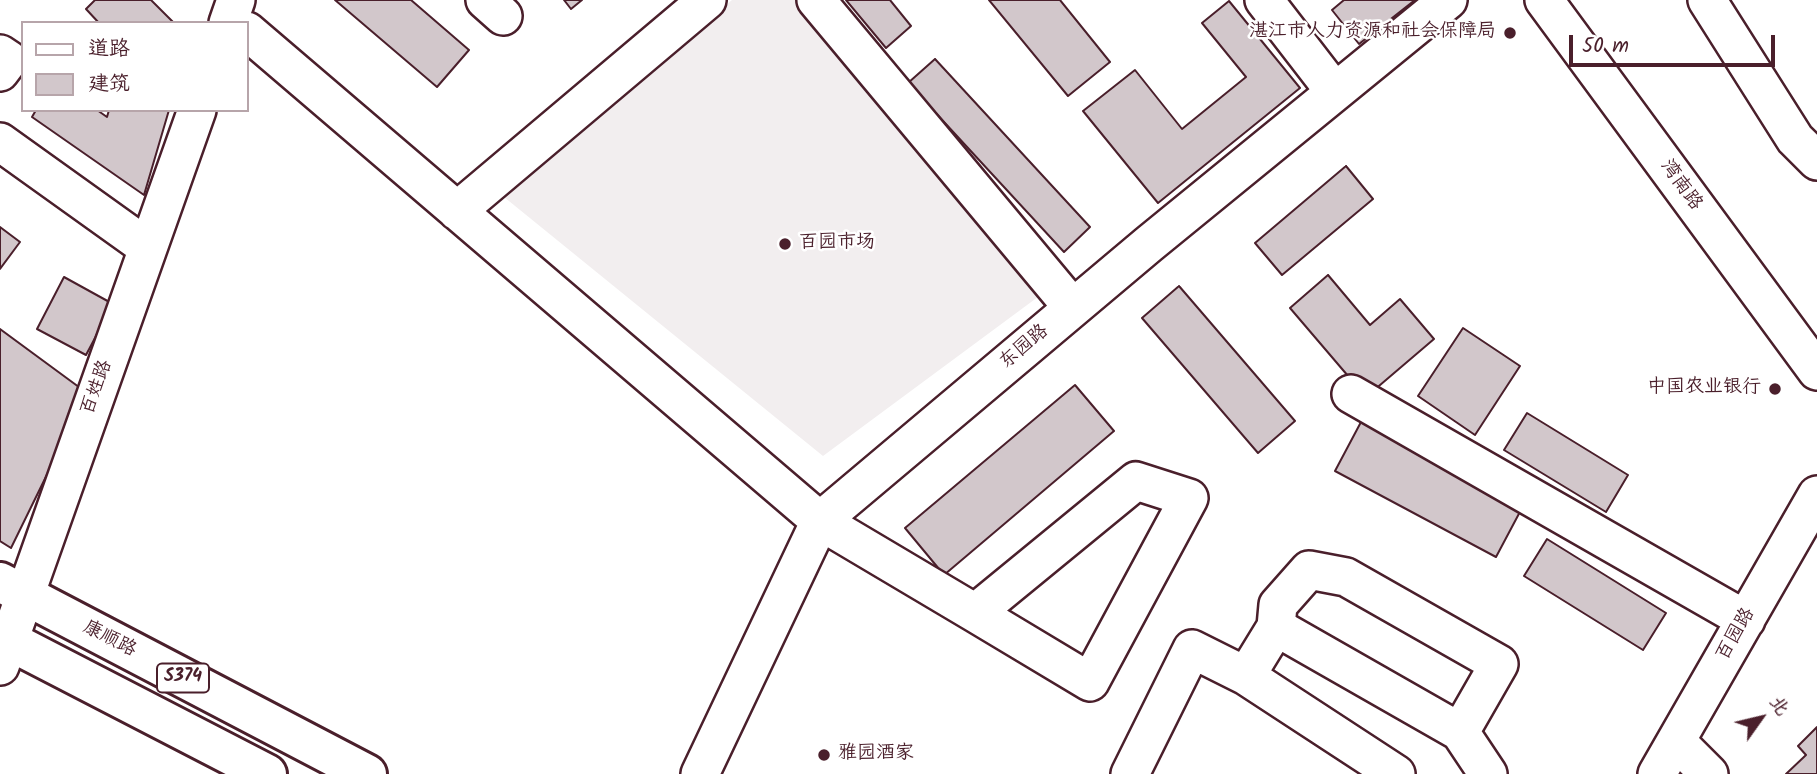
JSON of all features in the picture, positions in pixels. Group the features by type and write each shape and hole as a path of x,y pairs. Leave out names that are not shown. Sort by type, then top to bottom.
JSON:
{"main road":[{"name":"康顺路","path":"12,589 367,774"},
{"name":"S374","path":"3,647 267,774"}],"street":[{"path":"457,211 707,0"},
{"path":"816,0 1073,308"},
{"path":"1264,0 1335,92"},
{"name":"东园路","path":"699,774 820,521 1073,308 1448,0"},
{"name":"湾南路","path":"1544,0 1817,371"},
{"path":"1707,0 1795,139 1817,161"},
{"path":"248,30 820,521 1090,682 1189,498 1136,481 975,613"},
{"path":"0,54 9,60 0,72"},
{"name":"百姓路","path":"3,647 12,589 148,248 196,112"},
{"path":"0,142 148,248"},
{"path":"1351,394 1746,620"},
{"name":"百园路","path":"1657,774 1817,495"},
{"path":"1246,676 1276,627 1278,605 1309,570 1346,577 1499,664 1460,732"},
{"path":"1276,627 1460,732 1488,774"},
{"path":"1130,774 1192,649 1246,676 1396,774"},
{"path":"1676,741 1709,774"}],"shaded area":[{"name":"百园市场","path":"732,0 807,0 1046,291 823,456 504,197"}],"building":[{"path":"95,0 151,0 172,21 97,21 86,9"},
{"path":"335,0 411,0 469,50 437,87"},
{"path":"564,0 582,0 571,9"},
{"path":"846,0 890,0 911,26 886,48"},
{"path":"989,0 1060,0 1110,62 1068,96"},
{"path":"1344,0 1415,0 1359,44 1332,10"},
{"path":"1229,1 1300,88 1158,203 1083,111 1135,70 1182,129 1246,77 1202,23"},
{"path":"935,59 1090,227 1064,252 908,83"},
{"path":"35,112 100,112 107,117 108,112 168,112 144,195 32,117"},
{"path":"1346,166 1373,199 1282,275 1255,243"},
{"path":"0,227 20,242 0,269"},
{"path":"1328,275 1370,325 1400,299 1434,339 1366,397 1290,308"},
{"path":"64,277 113,304 86,355 37,329"},
{"path":"1179,286 1295,421 1258,453 1142,318"},
{"path":"1463,328 1520,366 1475,435 1418,396"},
{"path":"0,329 87,393 11,548 0,541"},
{"path":"1075,385 1114,431 944,575 905,528"},
{"path":"1527,413 1628,475 1606,512 1504,450"},
{"path":"1361,422 1522,508 1496,557 1335,471"},
{"path":"1547,539 1666,613 1643,650 1524,576"},
{"path":"1817,727 1817,774 1786,774 1806,755 1798,746"}],"place":[{"name":"湛江市人力资源和社会保障局","path":"1510,33"},
{"name":"百园市场","path":"785,244"},
{"name":"中国农业银行","path":"1775,389"},
{"name":"雅园酒家","path":"824,755"}]}
